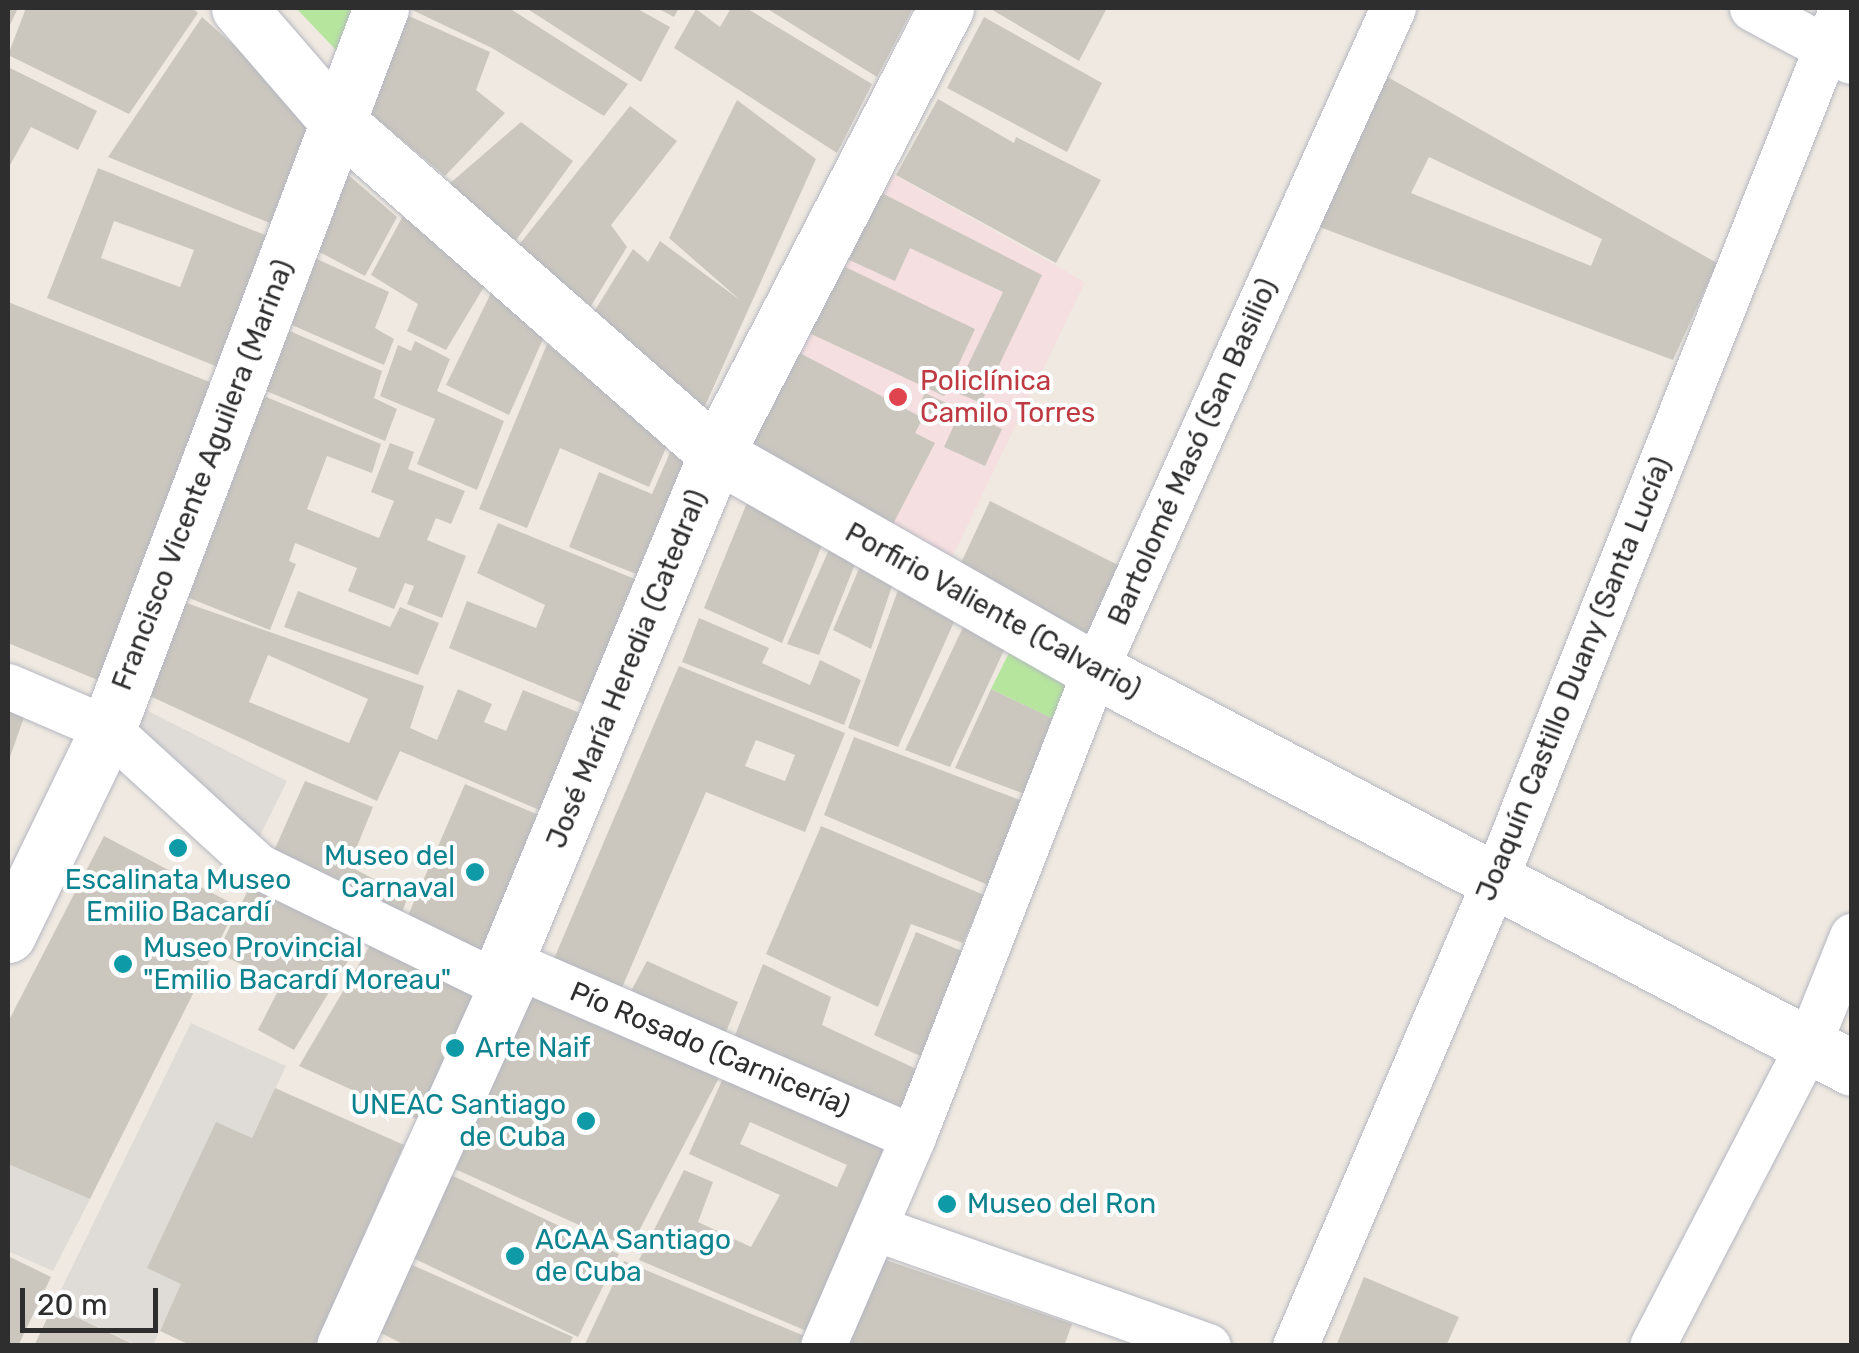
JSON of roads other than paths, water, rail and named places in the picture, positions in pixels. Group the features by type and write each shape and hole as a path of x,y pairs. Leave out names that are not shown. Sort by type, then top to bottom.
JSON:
{"street":[{"name":"Porfirio Valiente (Calvario)","path":"239,8 336,120 716,454 1095,670 1830,1056"},
{"name":"Francisco Vicente Aguilera (Marina)","path":"8,935 108,729 381,8"},
{"name":"José María Heredia (Catedral)","path":"344,1346 506,974 716,454 946,8"},
{"name":"Bartolomé Masó (San Basilio)","path":"823,1346 913,1138 1095,670 1393,8"},
{"path":"1752,8 1840,39"},
{"name":"Joaquín Castillo Duany (Santa Lucía)","path":"1295,1346 1494,880 1840,39"},
{"name":"Pío Rosado (Carnicería)","path":"8,686 108,729 251,861 506,974 913,1138"},
{"path":"1652,1346 1830,1056 1852,936"},
{"path":"875,1228 1208,1346"}],"place":[{"name":"Policlínica Camilo Torres","path":"898,397"},
{"name":"Escalinata Museo Emilio Bacardí","path":"178,848"},
{"name":"Museo del Carnaval","path":"475,872"},
{"name":"Museo Provincial \"Emilio Bacardí Moreau\"","path":"123,964"},
{"name":"Arte Naif","path":"455,1048"},
{"name":"UNEAC Santiago de Cuba","path":"586,1121"},
{"name":"Museo del Ron","path":"947,1204"},
{"name":"ACAA Santiago de Cuba","path":"515,1256"}]}
